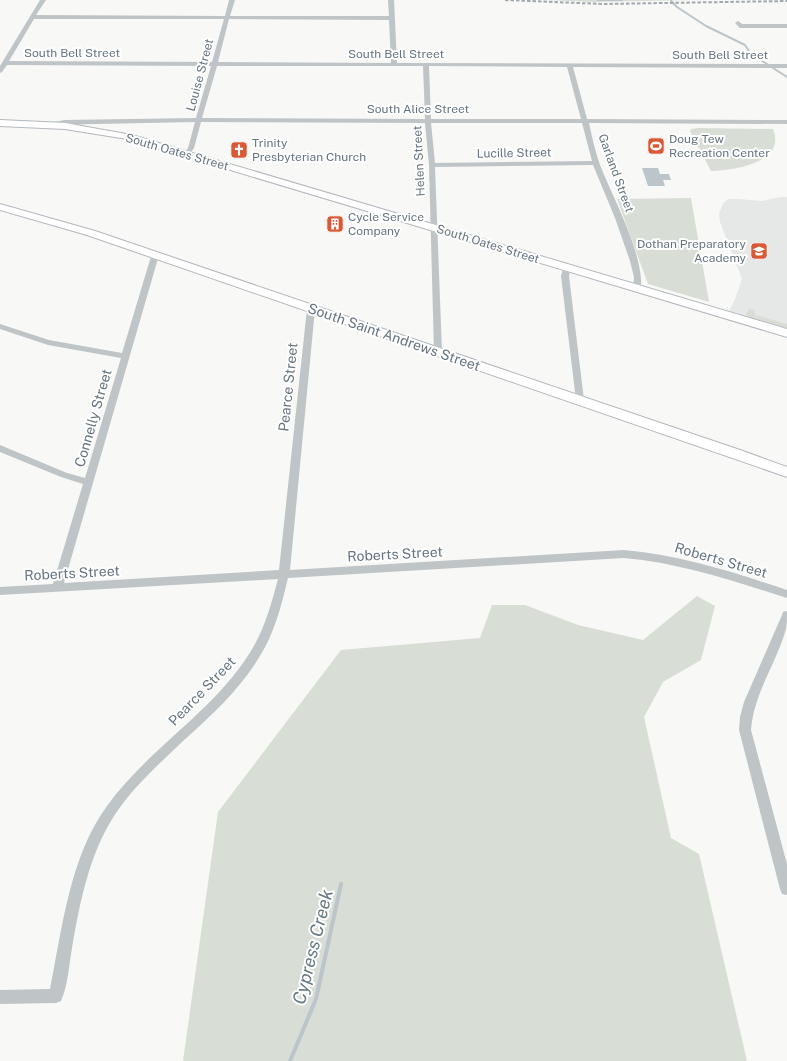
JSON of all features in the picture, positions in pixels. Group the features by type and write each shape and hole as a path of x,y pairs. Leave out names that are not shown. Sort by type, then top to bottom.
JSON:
{"main road":[{"name":"South Oates Street","path":"0,123 49,124 110,133 186,154 787,333"}],"street":[{"path":"0,72 43,0"},
{"name":"Louise Street","path":"186,154 191,148 200,120 232,0"},
{"path":"391,0 394,65"},
{"path":"33,17 391,18"},
{"path":"738,23 740,26 787,26"},
{"name":"South Bell Street","path":"5,63 787,66"},
{"name":"Helen Street","path":"426,65 428,120 432,165 432,228 438,352"},
{"name":"Garland Street","path":"570,66 596,163 628,241 638,277 637,289"},
{"name":"South Alice Street","path":"49,124 65,122 200,120 787,122"},
{"name":"Lucille Street","path":"432,165 596,163"},
{"name":"South Saint Andrews Street","path":"0,207 91,233 787,472"},
{"name":"Connelly Street","path":"57,588 155,256"},
{"path":"567,268 565,276 580,400"},
{"name":"Pearce Street","path":"0,997 56,996 84,865 95,838 110,813 138,778 224,694 242,674 255,656 270,625 275,613 284,574 311,309"},
{"path":"0,326 48,342 125,356"},
{"path":"0,448 64,475 89,483"},
{"name":"Roberts Street","path":"0,591 624,554 648,555 686,562 787,594"},
{"path":"787,615 750,702 746,717 745,730 787,889"}],"shaded area":[{"path":"544,0 694,0 594,2"},
{"path":"691,129 773,129 775,141 772,150 765,157 756,162 732,169 711,171 690,131"},
{"path":"642,168 658,168 660,174 669,174 671,180 663,180 665,186 648,186"},
{"name":"Dothan Preparatory Academy","path":"787,197 787,328 729,311 742,279 720,222 719,214 723,203 729,199 762,201"},
{"path":"691,198 709,302 648,284 617,199"},
{"path":"749,309 755,310 755,315 787,324 787,328 748,317 746,314"},
{"path":"697,596 715,606 701,660 663,682 644,717 671,838 699,854 747,1061 183,1061 218,812 341,650 480,638 492,605 525,605 578,625 643,640"}],"waterway":[{"path":"598,0 622,0"},
{"path":"671,1 677,7 706,26 745,45 751,54 767,64"},
{"path":"773,68 787,77"},
{"name":"Cypress Creek","path":"290,1061 316,999 341,884"}],"railway":[{"path":"505,0 603,4 787,1"}],"place":[{"name":"Doug Tew Recreation Center","path":"656,146"},
{"name":"Trinity Presbyterian Church","path":"239,150"},
{"name":"Cycle Service Company","path":"335,224"},
{"name":"Dothan Preparatory Academy","path":"759,251"}]}
